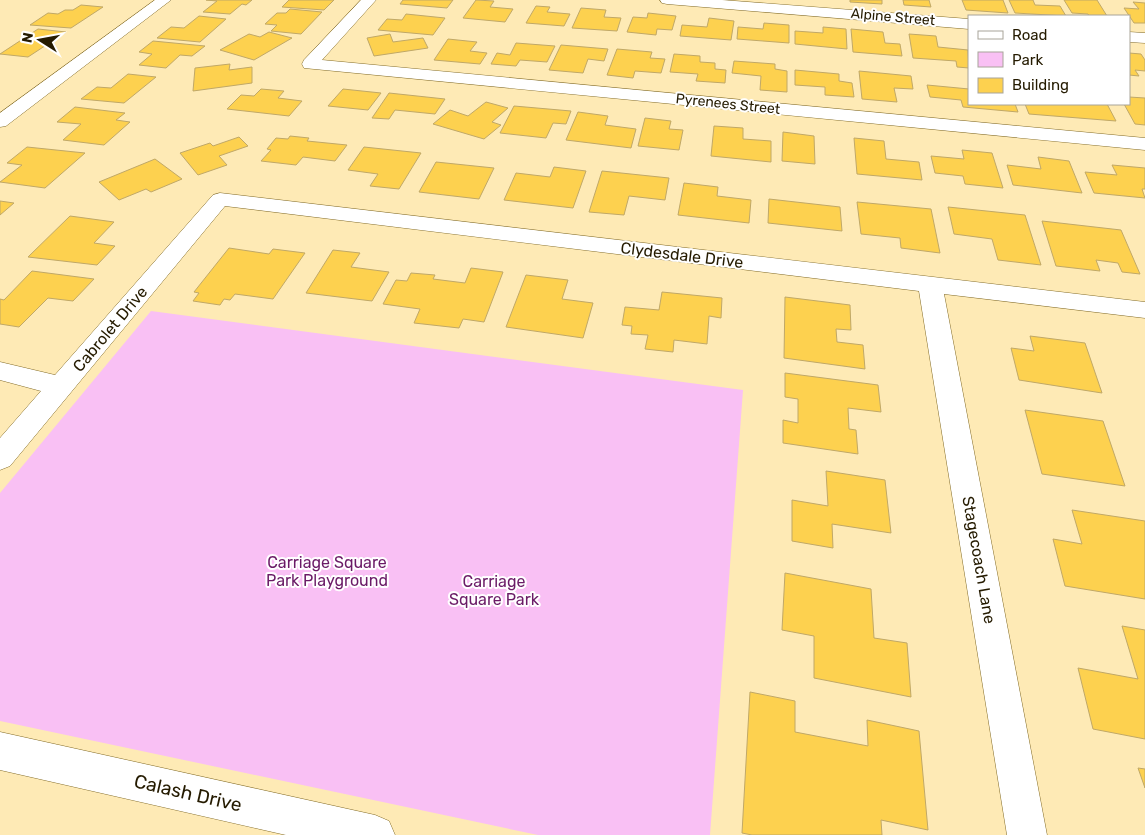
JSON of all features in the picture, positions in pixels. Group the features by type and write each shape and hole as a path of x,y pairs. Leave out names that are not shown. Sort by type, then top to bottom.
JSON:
{"street":[{"path":"0,122 164,0"},
{"name":"Pyrenees Street","path":"369,0 310,64 1145,144"},
{"name":"Alpine Street","path":"667,0 968,24"},
{"path":"1130,37 1145,38"},
{"name":"Clydesdale Drive","path":"220,199 1145,310"},
{"name":"Cabrolet Drive","path":"0,458 220,199"},
{"name":"Stagecoach Lane","path":"930,284 1027,835"},
{"path":"0,371 62,386"},
{"name":"Calash Drive","path":"0,751 375,835"}],"green space":[{"name":"Carriage Square Park","path":"151,311 743,390 710,835 538,835 0,721 0,493"}],"building":[{"path":"206,0 252,0 246,5 242,4 230,14 203,12 217,1"},
{"path":"289,0 334,0 324,10 282,7"},
{"path":"403,0 453,0 447,8 400,4"},
{"path":"476,0 494,1 490,7 513,9 505,22 463,18"},
{"path":"850,0 882,0 882,4 850,2"},
{"path":"903,0 929,0 931,7 904,5"},
{"path":"962,0 1003,0 1008,13 966,10"},
{"path":"1009,0 1033,0 1035,5 1060,6 1065,15 1049,15 1015,13"},
{"path":"1064,0 1097,0 1106,15 1088,15 1072,13"},
{"path":"1133,2 1145,3 1145,23 1134,23 1124,8 1139,9"},
{"path":"81,5 103,7 71,28 30,25 48,13 58,14 65,10 73,10"},
{"path":"536,6 550,7 547,12 570,14 564,26 526,23"},
{"path":"581,8 606,10 604,17 621,18 617,31 572,28"},
{"path":"290,9 322,12 301,34 271,31 277,25 265,24 277,13 286,13"},
{"path":"648,13 676,16 672,30 657,29 656,35 627,32 633,17 647,18"},
{"path":"406,14 445,18 433,35 378,30 387,19 402,20"},
{"path":"199,16 226,19 200,42 157,38 171,27 184,28"},
{"path":"709,18 734,21 731,40 680,36 682,25 707,27"},
{"path":"764,23 789,25 789,43 737,39 738,27 763,29"},
{"path":"823,27 846,29 847,49 795,44 795,31 823,33"},
{"path":"38,29 66,32 28,57 0,54"},
{"path":"851,29 883,32 885,43 900,44 902,56 853,52"},
{"path":"269,32 292,38 254,60 220,50 249,34 260,37"},
{"path":"390,34 393,42 423,38 428,48 374,56 367,38"},
{"path":"909,34 936,36 938,47 968,50 968,68 957,67 956,61 913,58"},
{"path":"448,39 477,42 470,51 487,53 480,64 434,60"},
{"path":"153,41 205,46 192,56 180,55 166,68 139,65 152,54 139,52"},
{"path":"516,43 555,46 547,62 520,60 516,66 491,64 497,53 510,55"},
{"path":"561,45 608,49 604,61 588,59 583,73 549,70"},
{"path":"617,49 652,52 650,58 665,59 661,73 635,71 633,78 607,75"},
{"path":"1130,53 1141,54 1145,60 1145,71 1135,70 1139,76 1130,75"},
{"path":"674,54 700,56 700,62 715,63 715,69 726,70 725,83 696,81 698,74 670,72"},
{"path":"734,61 775,64 775,69 787,71 787,92 760,90 761,76 732,73"},
{"path":"230,64 229,70 252,67 252,83 193,91 195,68"},
{"path":"795,70 839,74 839,81 852,83 854,97 825,95 825,87 795,85"},
{"path":"859,71 911,76 913,89 894,88 897,102 862,99"},
{"path":"128,74 156,77 124,103 81,99 97,87 111,88"},
{"path":"927,85 968,89 968,105 1015,105 1018,112 963,107 961,100 930,97"},
{"path":"261,89 284,91 278,98 302,101 289,116 227,109 241,95 254,96"},
{"path":"343,89 381,93 368,110 328,106"},
{"path":"389,93 445,99 435,114 395,110 389,119 372,118"},
{"path":"1130,97 1145,98 1145,125 1135,124 1125,105 1130,105"},
{"path":"486,102 508,108 492,122 501,125 484,139 433,124 450,110 468,116"},
{"path":"1025,105 1108,105 1116,121 1029,114"},
{"path":"514,106 571,111 566,124 553,123 546,138 500,133"},
{"path":"75,107 125,113 116,120 130,122 104,145 63,140 81,124 57,122"},
{"path":"578,112 608,116 605,125 636,129 631,148 566,140"},
{"path":"645,118 671,121 669,129 683,130 679,150 638,146"},
{"path":"714,126 743,128 743,139 771,141 771,162 711,156"},
{"path":"783,132 814,136 815,164 782,161"},
{"path":"290,136 309,138 307,141 347,145 335,161 303,157 296,165 261,161 271,150 267,149 276,138 288,139"},
{"path":"239,137 248,146 219,156 227,165 198,175 180,153 210,143 213,146"},
{"path":"854,138 884,141 886,159 919,162 922,180 857,174"},
{"path":"27,147 85,153 45,188 0,182 22,165 7,163"},
{"path":"364,147 421,153 399,189 370,186 378,174 348,170"},
{"path":"962,150 992,153 1003,188 965,184 963,176 935,173 931,156 964,159"},
{"path":"1038,157 1069,161 1082,193 1013,185 1007,165 1041,169"},
{"path":"155,159 182,179 151,192 146,189 119,200 99,182"},
{"path":"436,162 494,168 479,199 419,192"},
{"path":"1112,165 1145,168 1145,189 1142,189 1145,198 1094,193 1085,172 1117,175"},
{"path":"554,167 586,171 573,208 504,200 516,173 550,177"},
{"path":"602,171 669,178 665,200 629,196 624,215 589,212"},
{"path":"684,183 718,187 717,196 751,200 749,223 678,215"},
{"path":"769,199 840,207 842,231 768,223"},
{"path":"0,201 14,203 0,215"},
{"path":"857,202 931,209 940,253 901,248 900,238 861,234"},
{"path":"948,207 1025,215 1041,265 998,260 992,239 954,234"},
{"path":"70,216 114,222 94,243 115,246 97,265 28,257"},
{"path":"1042,221 1121,230 1140,274 1122,272 1118,263 1096,260 1100,271 1056,266"},
{"path":"229,248 269,254 273,249 305,253 273,299 235,294 230,300 224,299 220,305 193,301 199,293 194,292"},
{"path":"333,250 360,253 351,267 389,272 372,301 306,293"},
{"path":"471,268 503,272 484,322 463,319 459,328 414,323 420,309 383,304 396,280 407,281 411,273 435,275 433,279 465,283"},
{"path":"32,271 94,279 73,301 48,298 19,327 0,324 0,299 4,300"},
{"path":"526,275 568,280 562,299 593,303 583,338 506,327"},
{"path":"662,292 722,298 721,318 709,316 707,344 674,340 673,352 645,349 648,335 631,334 632,326 622,325 625,307 659,310"},
{"path":"785,297 850,305 851,330 836,329 837,342 863,345 865,369 784,358"},
{"path":"1030,336 1085,343 1102,393 1019,380 1011,348 1034,351"},
{"path":"785,373 878,385 881,412 848,408 849,429 856,430 858,454 783,443 783,420 798,423 798,399 785,397"},
{"path":"1025,410 1103,421 1125,486 1042,474"},
{"path":"826,471 885,480 891,533 832,524 833,548 792,541 792,500 828,506"},
{"path":"1072,510 1145,521 1145,599 1065,586 1053,539 1082,544"},
{"path":"785,573 871,589 874,638 907,643 911,697 814,678 814,636 782,630"},
{"path":"1122,626 1145,630 1145,739 1093,729 1078,668 1138,679"},
{"path":"750,692 795,701 795,732 868,746 867,720 919,731 928,830 881,820 882,835 752,835 742,833"},
{"path":"1138,768 1145,769 1145,788"}],"park label":[{"name":"Carriage Square Park Playground","path":"327,571"}]}
